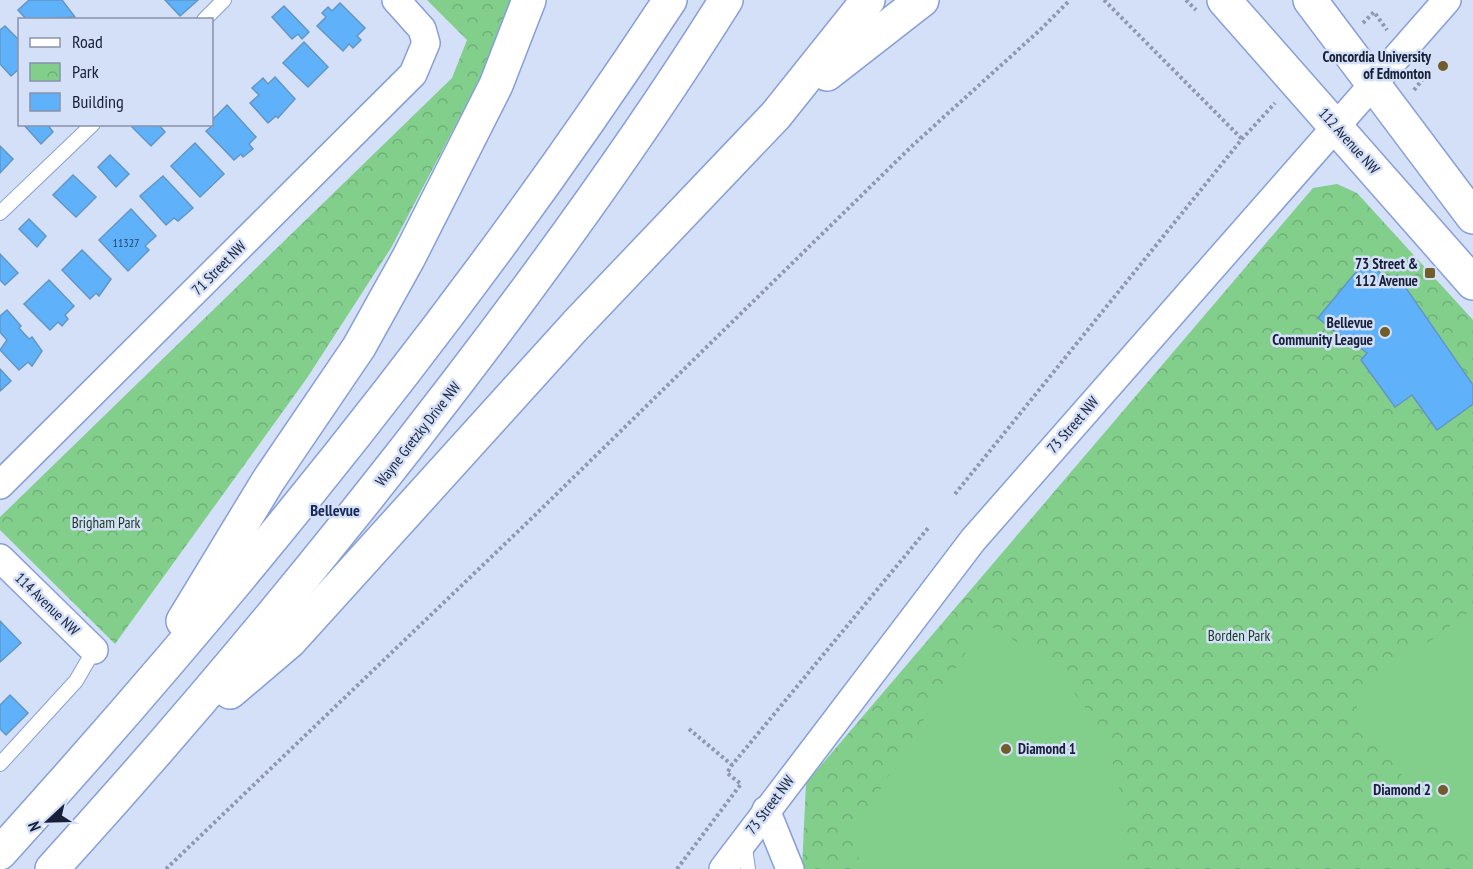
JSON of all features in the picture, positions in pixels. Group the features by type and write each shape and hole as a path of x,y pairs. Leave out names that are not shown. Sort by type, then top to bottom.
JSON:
{"main road":[{"path":"129,711 268,481 359,347 409,257 496,85 529,0"},
{"path":"0,853 129,711 244,575 375,411 551,173 670,0"},
{"name":"Wayne Gretzky Drive NW","path":"52,869 156,755 279,611 502,324 599,193 726,0"},
{"path":"156,755 290,641 478,430 776,115 868,0"},
{"path":"776,115 903,12 922,0"},
{"name":"112 Avenue NW","path":"1224,0 1473,283"},
{"path":"1311,0 1473,217"}],"street":[{"name":"71 Street NW","path":"0,485 412,74 426,42 422,29 396,0"},
{"name":"73 Street NW","path":"723,869 746,855 766,810 973,540 1447,0"},
{"name":"114 Avenue NW","path":"0,558 94,650"},
{"path":"766,810 790,869"}],"lane":[{"path":"206,18 224,0"},
{"path":"0,213 91,126"},
{"path":"0,764 76,681 94,650"},
{"path":"737,869 746,855"}],"path":[{"path":"166,869 533,517 913,146 1070,0"},
{"path":"1104,0 1242,139"},
{"path":"955,495 1242,139 1270,108 1276,103 1284,103"},
{"path":"677,869 741,784 727,773 732,765 929,527"},
{"path":"689,729 732,765"}],"green space":[{"name":"Brigham Park","path":"427,0 513,0 493,54 391,248 307,378 115,644 0,530 0,517 452,78 467,40"},
{"name":"Borden Park","path":"1337,184 1357,193 1473,320 1473,869 802,869 806,783 1313,188"},
{"name":"Diamond 2","path":"1473,609 1473,865 1355,716 1359,694"},
{"name":"Diamond 1","path":"984,623 1019,643 1049,666 1074,693 1095,723 1110,755 1120,791 1124,829 1122,869 872,869 859,860 853,833"}],"building":[{"path":"29,0 62,0 75,17 25,18 18,10"},
{"path":"165,0 198,0 180,16"},
{"path":"340,3 365,28 357,36 361,40 353,48 349,44 343,51 317,26 326,17 322,13 328,7 332,11"},
{"path":"284,6 309,32 302,39 298,34 292,39 272,17"},
{"path":"5,26 18,39 18,70 11,76 0,64 0,30"},
{"path":"304,42 328,67 308,87 283,63"},
{"path":"275,77 295,99 278,118 276,116 268,123 250,103 259,95 252,88 263,78 268,84"},
{"path":"227,105 256,137 249,144 253,149 243,157 241,154 234,160 206,131 213,126 213,119"},
{"path":"25,126 48,126 53,132 41,144"},
{"path":"160,126 165,132 151,146 132,127"},
{"path":"195,143 224,174 200,197 171,166"},
{"path":"0,146 13,159 0,173"},
{"path":"110,155 129,174 116,187 98,167"},
{"path":"73,175 96,197 76,217 53,195"},
{"path":"163,176 193,208 178,221 174,218 166,225 140,196"},
{"path":"131,209 156,236 145,246 149,250 128,271 99,240"},
{"path":"29,219 46,236 37,247 19,229"},
{"path":"82,250 111,279 99,296 96,293 90,299 62,270"},
{"path":"0,254 18,273 5,285 0,280"},
{"name":"Bellevue Community League","path":"1365,261 1390,281 1397,275 1473,385 1473,404 1437,430 1412,395 1395,407 1361,360 1367,353 1358,346 1355,348 1318,318"},
{"path":"49,280 74,306 65,315 68,319 62,326 58,322 50,330 24,304"},
{"path":"7,310 21,326 19,328 29,339 32,337 42,351 32,366 28,362 19,370 0,350 7,340 0,332 0,316"},
{"path":"0,369 11,381 0,391"},
{"path":"0,621 21,643 0,662"},
{"path":"10,695 28,713 6,735 0,729 0,705"}],"place":[{"name":"Concordia University of Edmonton","path":"1443,66"},
{"name":"73 Street & 112 Avenue","path":"1430,273"},
{"name":"Bellevue Community League","path":"1385,332"},
{"name":"Diamond 1","path":"1006,749"},
{"name":"Diamond 2","path":"1443,790"}],"district":[{"name":"Bellevue","path":"335,510"}]}
